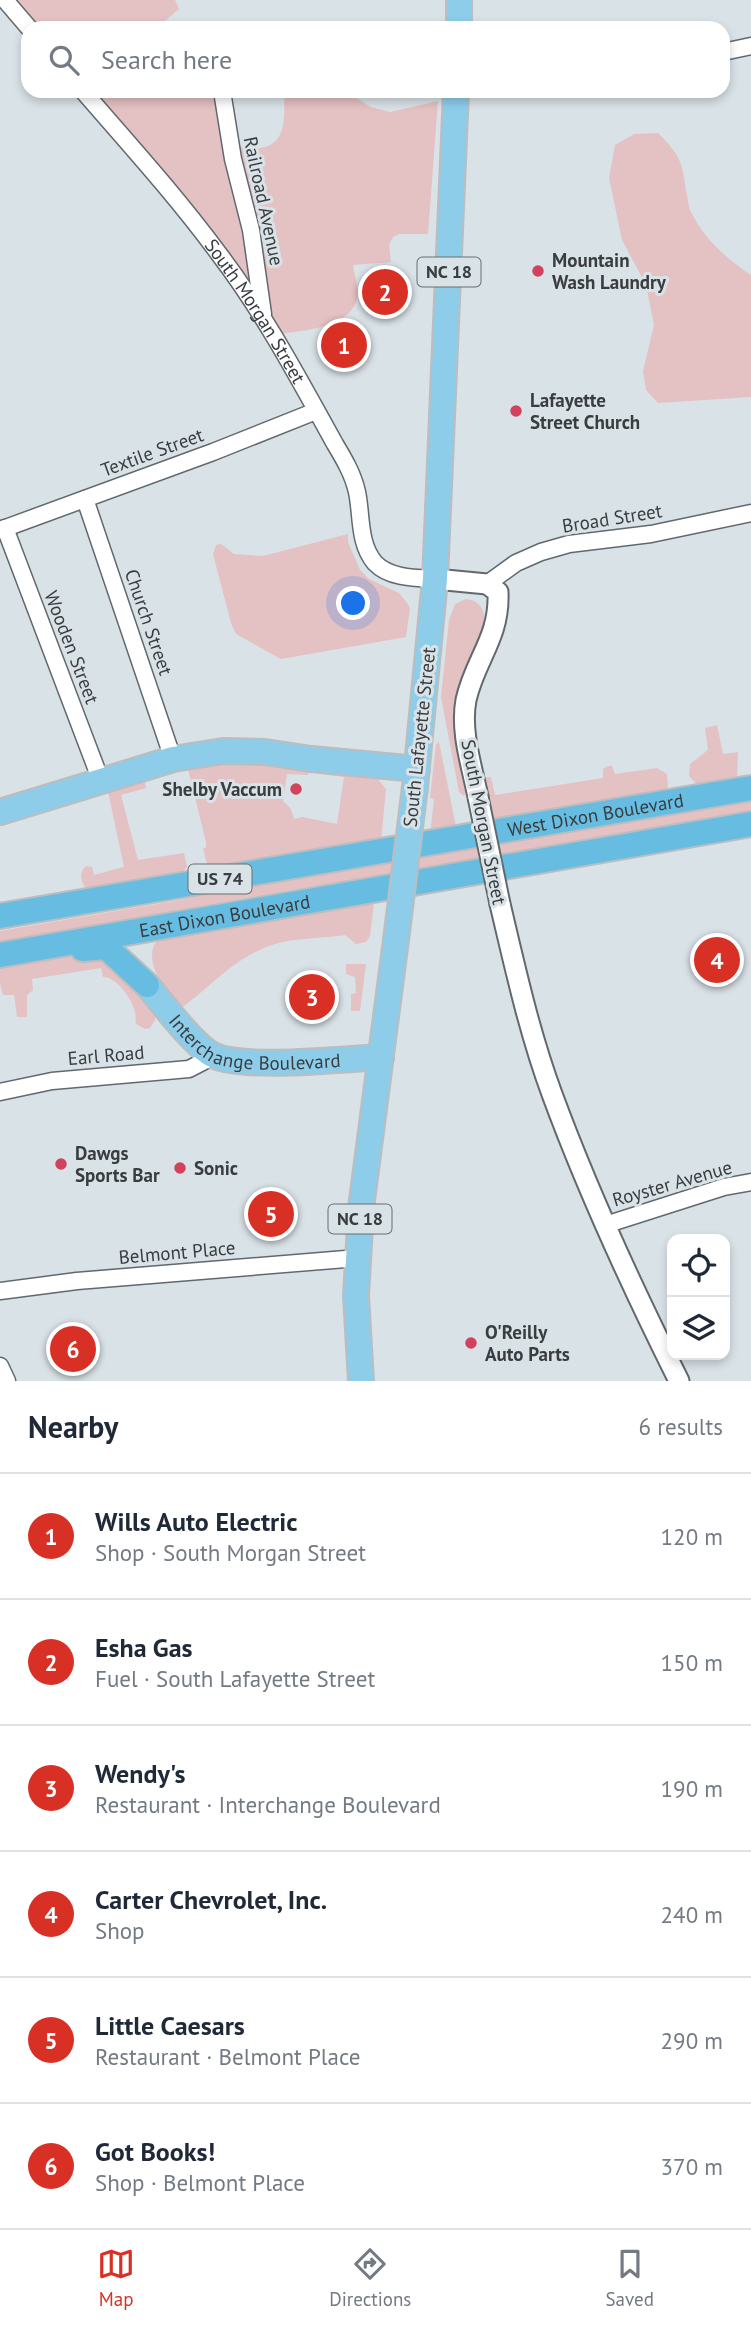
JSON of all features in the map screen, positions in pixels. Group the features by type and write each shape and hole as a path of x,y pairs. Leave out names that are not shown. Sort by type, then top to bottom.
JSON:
{"highway":[{"name":"West Dixon Boulevard","path":"441,841 751,788"},
{"name":"West Dixon Boulevard","path":"446,876 751,824"},
{"name":"East Dixon Boulevard","path":"0,916 441,841"},
{"name":"East Dixon Boulevard","path":"0,954 446,876"},
{"path":"147,985 142,964 149,930"},
{"path":"74,943 82,948 106,947 147,985"}],"main road":[{"path":"458,21 460,0"},
{"name":"South Lafayette Street","path":"362,1381 356,1309 361,1208 416,778 435,579 456,98"},
{"path":"0,812 173,759 237,750 416,778"},
{"name":"Interchange Boulevard","path":"147,985 178,1022 214,1056 233,1062 381,1057"}],"street":[{"path":"5,0 23,21"},
{"path":"730,50 751,46"},
{"name":"South Morgan Street","path":"89,98 219,253 264,320 352,476 357,492 363,541 371,558 379,567 407,577 487,584 498,592 496,624 466,700 464,719 500,904 524,1007 551,1093 604,1225 679,1381"},
{"name":"Railroad Avenue","path":"223,98 233,159 251,230 264,320"},
{"name":"Textile Street","path":"2,529 214,453 316,411"},
{"name":"Church Street","path":"85,499 173,759"},
{"name":"Broad Street","path":"487,584 516,563 569,544 651,534 751,513"},
{"name":"Wooden Street","path":"2,529 101,781"},
{"name":"Earl Road","path":"0,1092 62,1080 189,1069 214,1056"},
{"name":"Royster Avenue","path":"604,1225 724,1187 751,1182"},
{"name":"Belmont Place","path":"0,1291 77,1281 358,1258"}],"shaded area":[{"path":"5,0 175,0 179,9 165,21 23,21"},
{"path":"88,98 215,98 224,113 231,145 257,148 269,145 280,134 284,98 356,98 371,107 390,112 438,101 428,234 399,234 393,237 389,245 391,262 353,265 358,293 355,305 337,321 311,329 273,335"},
{"path":"658,133 679,159 689,207 696,222 717,248 751,275 751,397 658,403 646,390 643,371 654,325 646,285 622,240 609,178 615,145 634,134"},
{"path":"348,534 348,542 360,570 369,579 399,593 408,604 410,609 406,637 281,659 236,634 213,554 216,545 221,544 234,554 263,556"},
{"path":"466,599 480,606 485,618 479,649 468,791 464,796 459,792 441,697 449,620 455,604"},
{"path":"717,725 723,754 738,752 737,778 698,786 689,776 690,764 708,750 705,728"},
{"path":"439,742 457,832 430,836 434,799 430,798 436,744"},
{"path":"249,758 309,770 308,775 287,774 283,801 291,809 294,819 302,817 337,824 344,777 320,772 376,777 386,789 381,841 217,868 208,867 203,849 206,842 187,765"},
{"path":"612,766 615,774 657,768 667,774 668,787 665,791 492,823 483,778 491,777 495,795 603,778 603,769"},
{"path":"144,775 146,788 121,795 138,860 184,853 187,867 181,874 86,888 81,877 86,866 92,867 94,875 124,867 107,787"},
{"path":"751,799 751,816 290,890 0,942 0,931 180,900 281,876"},
{"path":"375,895 370,936 366,942 356,944 345,935 275,944 235,964 181,1008 163,984 154,966 153,948 158,939"},
{"path":"88,952 104,954 155,1010 155,1020 150,1028 145,1029 136,1024 135,1012 127,995 113,980 103,977 101,968 32,979 33,990 27,995 27,1017 17,1017 14,995 3,995 0,962"},
{"path":"346,964 366,964 360,1011 351,1011 351,994 356,993 355,977 346,974"}],"place":[{"name":"Mountain Wash Laundry","path":"538,271"},
{"name":"Esha Gas","path":"385,292"},
{"name":"Wills Auto Electric","path":"344,345"},
{"name":"Lafayette Street Church","path":"516,411"},
{"name":"Shelby Vaccum","path":"296,789"},
{"name":"Carter Chevrolet, Inc.","path":"717,960"},
{"name":"Wendy's","path":"312,997"},
{"name":"Dawgs Sports Bar","path":"61,1164"},
{"name":"Sonic","path":"180,1168"},
{"name":"Little Caesars","path":"271,1214"},
{"name":"O'Reilly Auto Parts","path":"471,1343"},
{"name":"Got Books!","path":"73,1349"}]}
